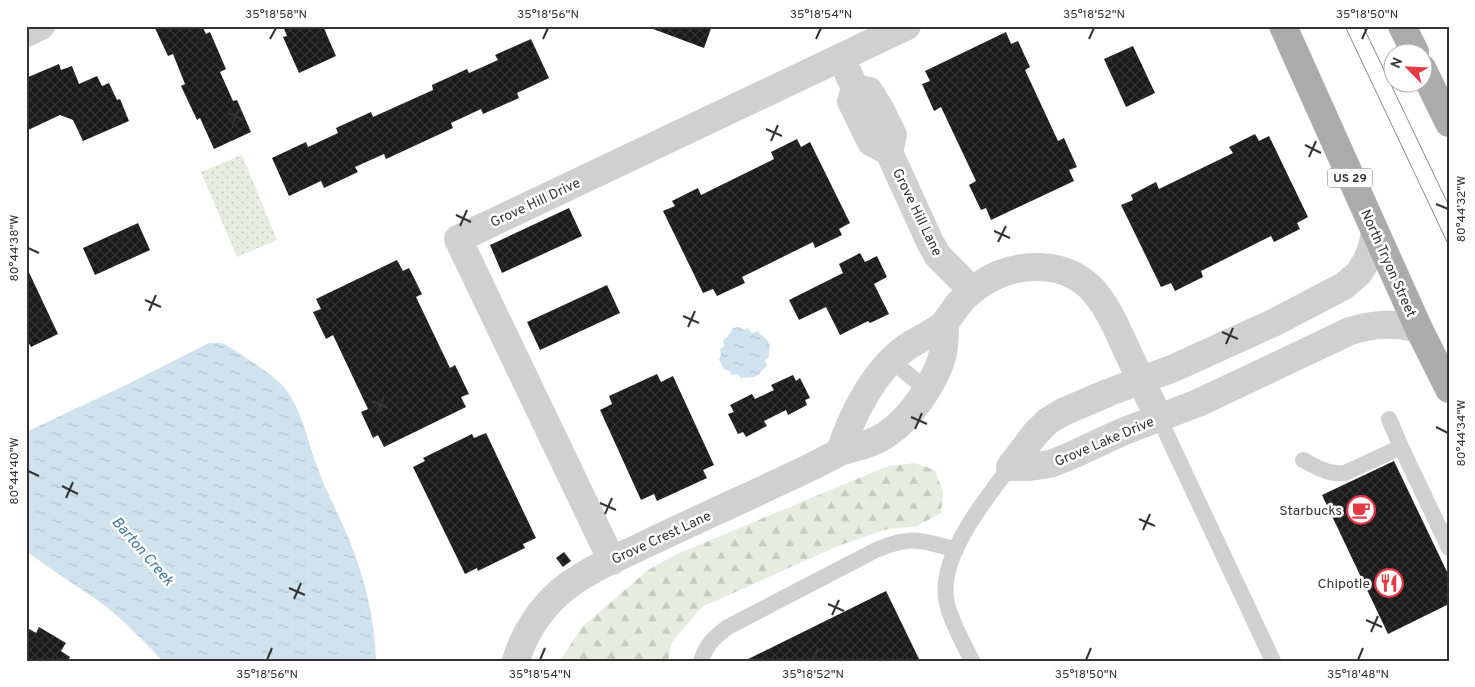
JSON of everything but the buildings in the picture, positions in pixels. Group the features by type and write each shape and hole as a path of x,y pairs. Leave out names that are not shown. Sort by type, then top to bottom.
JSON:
{"main road":[{"name":"North Tryon Street","path":"1282,26 1419,328 1449,389"},
{"path":"1402,26 1410,42"},
{"path":"1432,88 1449,123"}],"street":[{"path":"26,33 41,26"},
{"name":"Grove Hill Drive","path":"612,561 458,239 907,26"},
{"name":"Grove Hill Lane","path":"841,58 855,88 851,101 871,142 888,152 938,256 972,290"},
{"path":"1010,467 1023,448 1048,421 1063,412 1174,368 1273,323 1344,286 1359,273 1367,260 1375,232"},
{"path":"840,452 856,412 878,377 892,361 906,348 945,322 972,290 1002,272 1028,267 1056,270 1081,280 1091,288 1107,311 1159,418"},
{"name":"Grove Crest Lane","path":"516,661 524,638 535,620 548,603 576,579 840,452 887,434 904,420 926,389 939,366 943,354 945,322"},
{"name":"Grove Lake Drive","path":"1010,467 1050,464 1068,457 1122,432 1198,403 1350,331 1369,325 1389,324 1404,324 1419,328"}],"lane":[{"path":"892,361 926,389"},
{"path":"1159,418 1273,661"},
{"path":"1389,419 1449,548"},
{"path":"1303,460 1327,472 1337,474 1401,447"},
{"path":"972,661 947,603 947,577 956,550 970,522 1010,467"},
{"path":"702,661 708,644 728,626 896,541 929,542 956,550"}],"green space":[{"path":"242,155 277,240 237,257 201,172"},
{"path":"915,463 935,470 943,492 941,513 917,526 888,529 838,546 702,607 672,642 668,661 560,661 581,628 648,570 677,554 888,466"}],"water":[{"path":"739,327 744,330 748,328 752,333 758,331 770,346 769,357 765,360 767,366 754,377 741,378 738,374 731,375 730,371 724,369 719,360 720,349 724,346 723,340 727,338 733,328"},
{"name":"Barton Creek","path":"209,343 224,344 245,357 279,382 290,395 300,415 321,477 358,563 371,611 376,661 163,661 133,630 100,602 26,551 26,432"}],"tram line":[{"path":"1345,26 1449,246"},
{"path":"1363,26 1449,206"}],"place":[{"name":"Starbucks","path":"1361,510"},
{"name":"Chipotle","path":"1389,583"}]}
